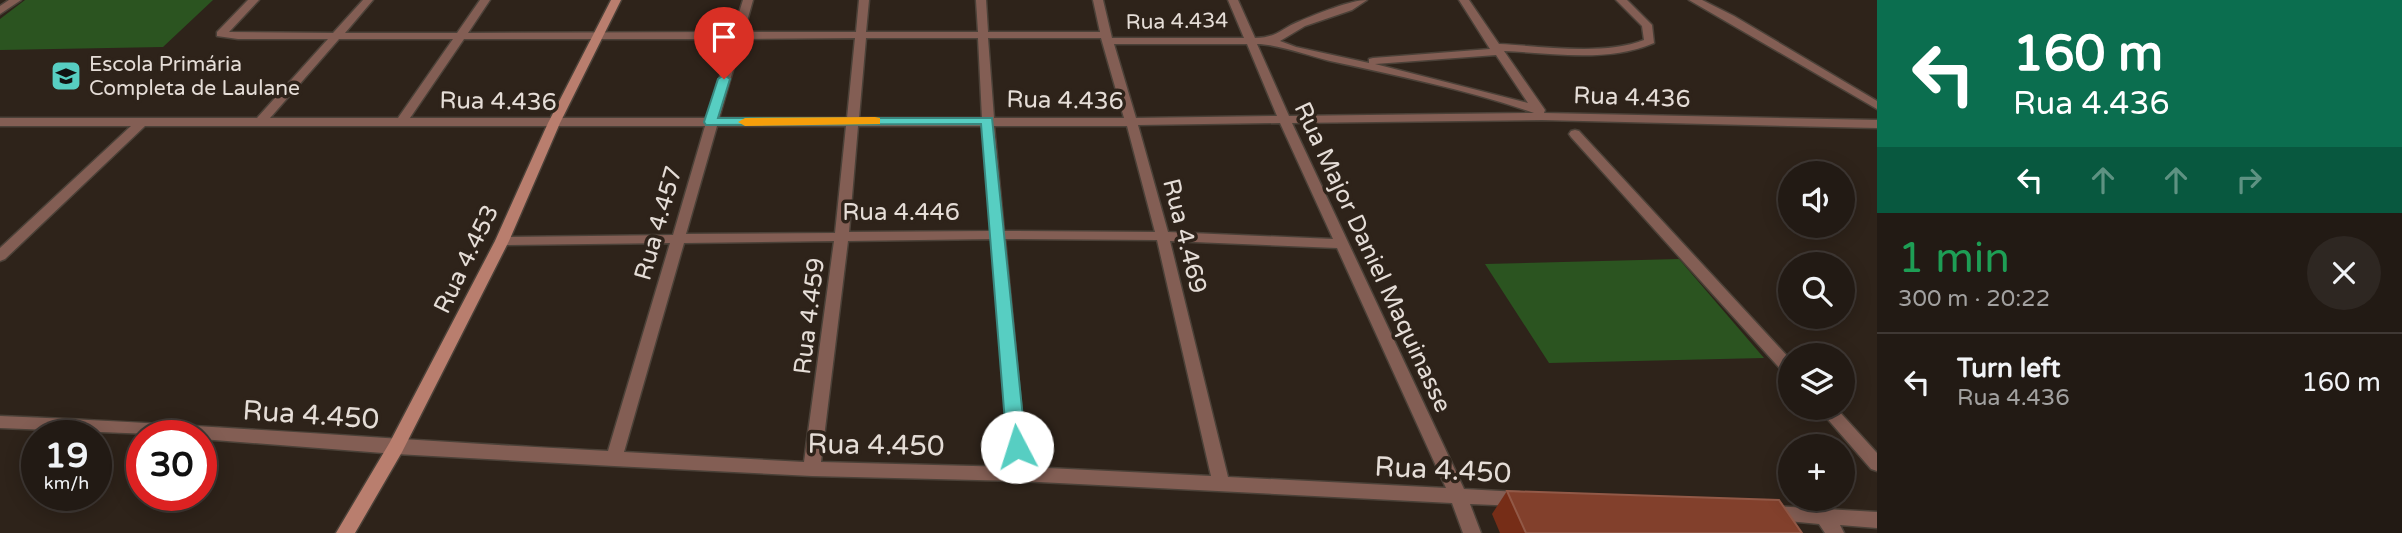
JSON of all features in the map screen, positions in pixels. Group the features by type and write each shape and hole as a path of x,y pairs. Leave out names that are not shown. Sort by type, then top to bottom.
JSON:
{"street":[{"path":"0,11 16,0"},
{"name":"Rua 4.434","path":"254,0 221,32 222,35 737,37 984,34 1248,40 1272,41 1293,49 1356,62"},
{"path":"261,121 368,0"},
{"path":"402,121 485,0"},
{"name":"Rua 4.453","path":"345,533 396,447 502,241 554,123 616,0"},
{"name":"Rua 4.457","path":"614,459 710,122 748,0"},
{"name":"Rua 4.459","path":"812,469 842,235 864,0"},
{"path":"981,0 988,120 1019,474"},
{"name":"Rua 4.469","path":"1098,0 1105,38 1132,122 1191,353 1220,484"},
{"name":"Rua Major Daniel Maquinasse","path":"1233,0 1284,121 1458,495 1472,533"},
{"path":"1272,41 1301,24 1348,8 1362,0"},
{"path":"1464,0 1540,113"},
{"path":"1356,62 1495,49 1608,50 1644,46 1650,41 1647,25 1621,0"},
{"path":"1694,0 1730,18 1877,106"},
{"path":"1356,62 1540,113"},
{"name":"Rua 4.436","path":"0,122 1132,122 1284,121 1540,113 1877,124"},
{"path":"0,256 143,121"},
{"path":"1575,134 1778,356"},
{"name":"Rua 4.446","path":"502,241 999,235 1161,236 1342,244"},
{"path":"1837,420 1877,464"},
{"name":"Rua 4.450","path":"0,422 147,428 396,447 614,459 812,469 1019,474 1540,500"},
{"path":"1757,514 1877,520"},
{"path":"1824,517 1835,533"}],"green space":[{"path":"25,0 213,0 163,47 0,50 0,19"},
{"path":"1679,259 1764,358 1549,363 1485,264"}],"building":[{"path":"1507,491 1778,500 1778,511 1787,511 1802,533 1526,533"}],"slow traffic":[{"path":"745,122 875,121"}],"place":[{"name":"Escola Primária Completa de Laulane","path":"66,76"}],"route":[{"path":"724,79 710,122 988,120 1017,447"}]}
